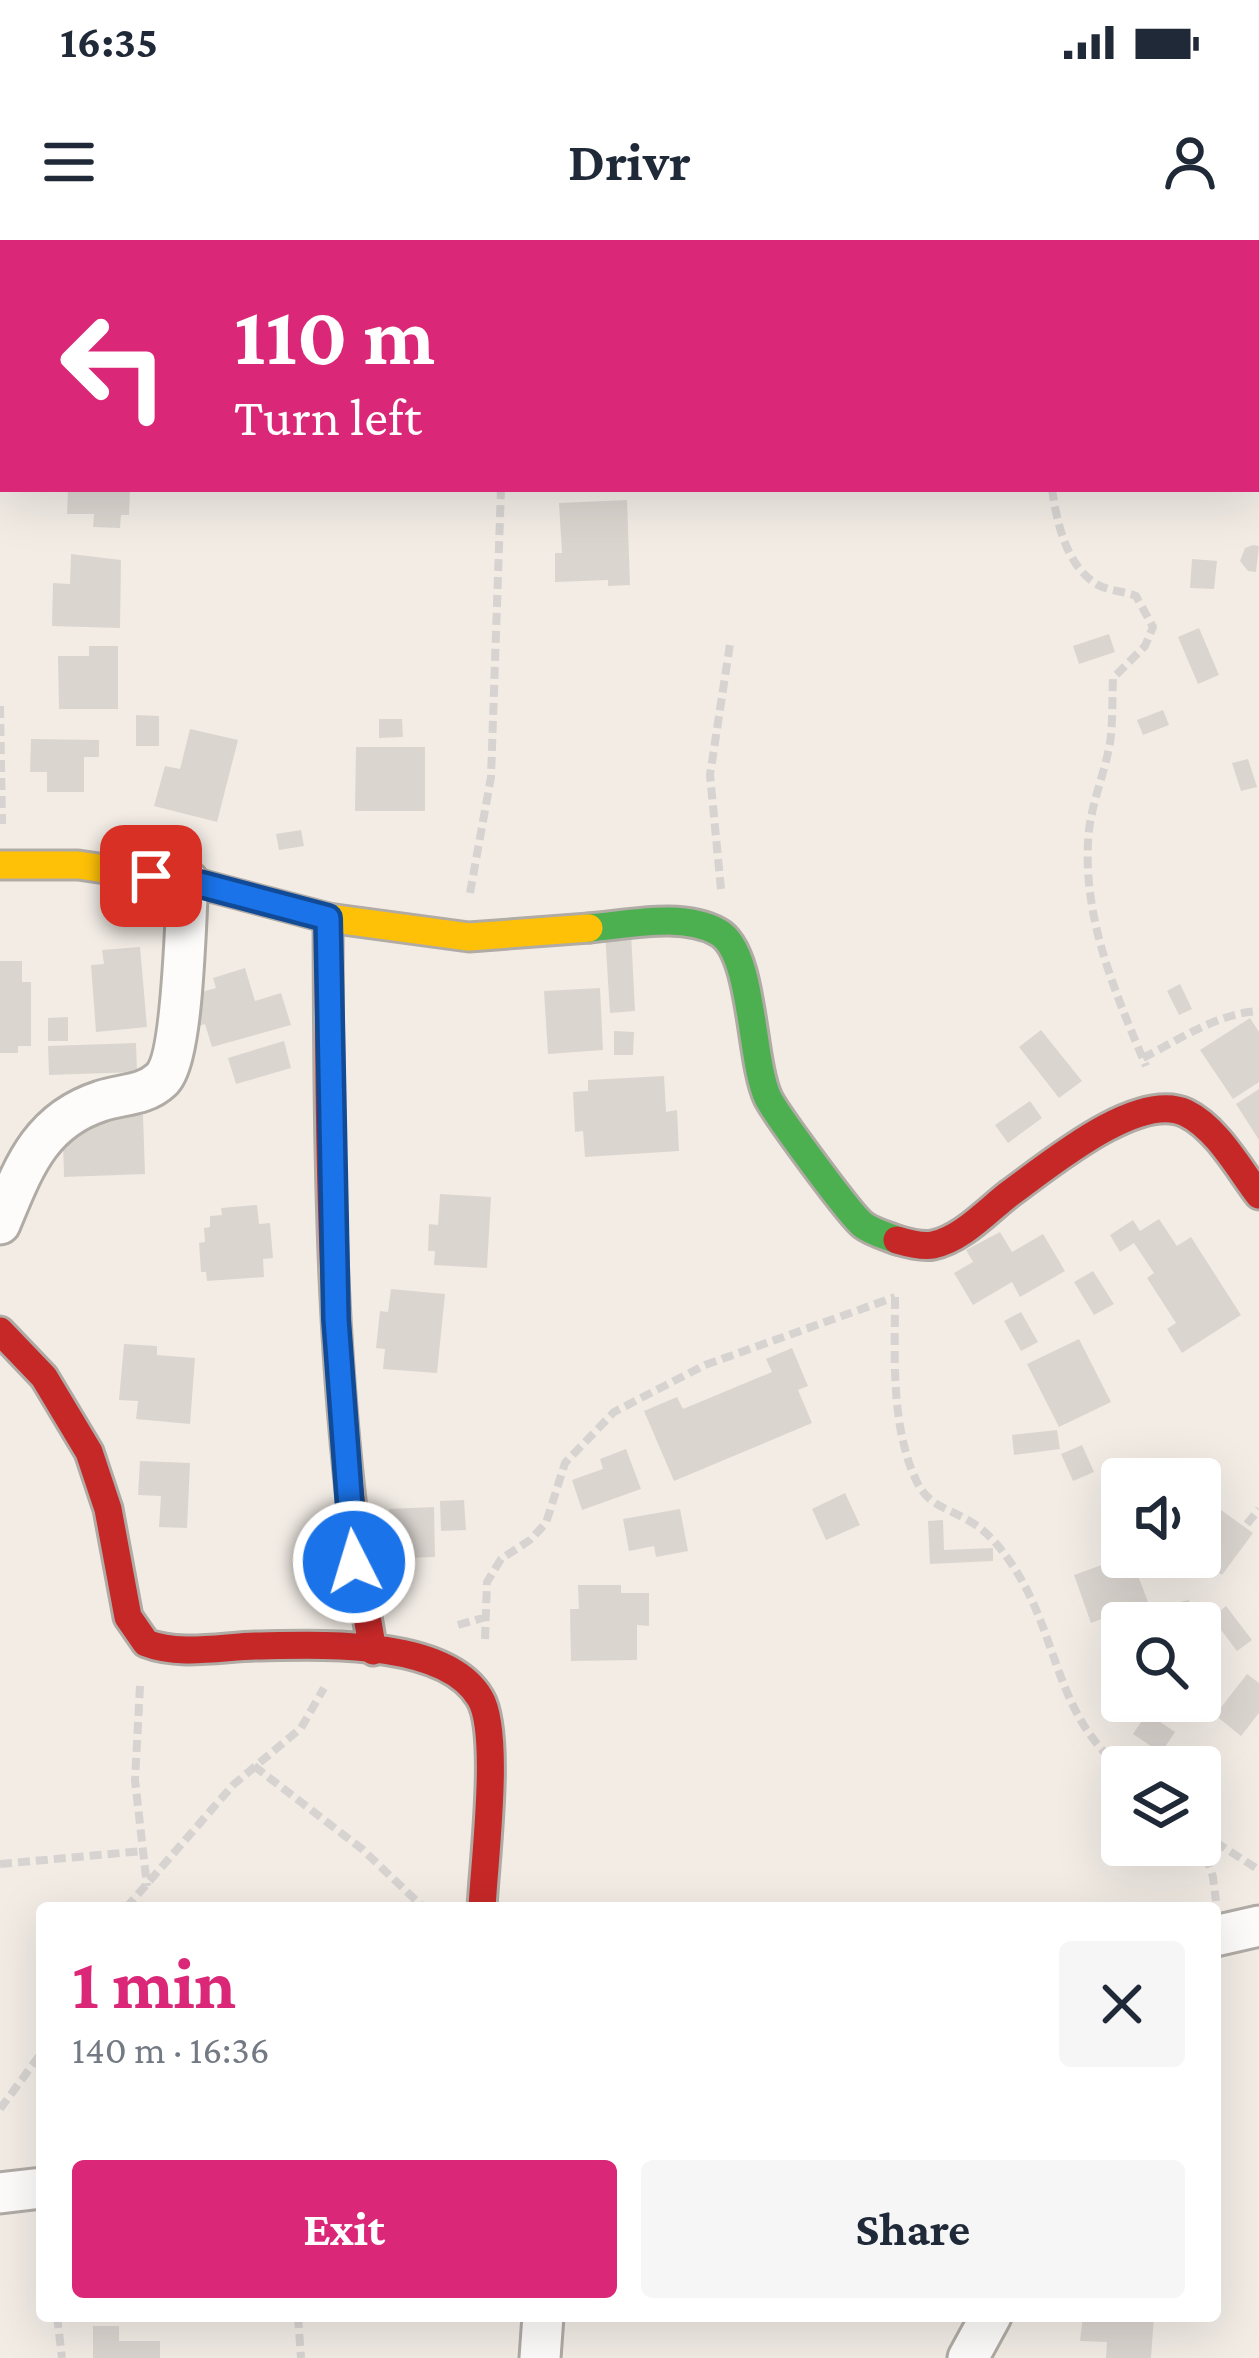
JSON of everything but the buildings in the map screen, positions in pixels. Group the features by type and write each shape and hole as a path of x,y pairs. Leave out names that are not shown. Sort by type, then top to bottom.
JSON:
{"street":[{"path":"1,865 78,865 188,881 328,918 452,935 570,932 674,921 720,932 734,950 748,992 757,1064 769,1100 863,1225 901,1242 933,1245 970,1227 1102,1131 1140,1111 1163,1107 1204,1124 1259,1195"},
{"path":"0,1224 30,1152 73,1112 104,1099 138,1093 163,1079 176,1050 188,881"},
{"path":"328,918 330,1168 340,1389 364,1650"},
{"path":"0,1331 46,1377 68,1407 97,1466 126,1606 134,1632 146,1643 173,1648 294,1645 364,1650 435,1660 468,1678 484,1702 488,1753 482,1902"},
{"path":"1221,1937 1259,1925"},
{"path":"0,2193 36,2189"},
{"path":"540,2358 543,2322"},
{"path":"968,2358 988,2322"}],"path":[{"path":"452,935 471,889 491,777 501,492"},
{"path":"1053,492 1067,548 1084,574 1102,588 1136,596 1153,627 1144,646 1113,678 1110,743 1092,807 1088,884 1099,940 1163,1107"},
{"path":"720,932 721,881 710,775 730,644"},
{"path":"0,706 1,865"},
{"path":"1143,1058 1208,1025 1245,1011 1259,1011"},
{"path":"901,1242 895,1297 901,1436 926,1500 974,1523 998,1544 1018,1574 1051,1644 1072,1711 1101,1752"},
{"path":"484,1702 487,1582 501,1559 530,1540 546,1522 565,1463 614,1412 705,1365 895,1297"},
{"path":"1247,1524 1259,1510"},
{"path":"146,1643 136,1711 135,1780 147,1886"},
{"path":"132,1902 233,1785 287,1744 322,1691 364,1650"},
{"path":"254,1766 362,1850 418,1902"},
{"path":"1221,1848 1259,1870"},
{"path":"0,1864 143,1851"},
{"path":"1210,1866 1215,1902"},
{"path":"0,2109 36,2060"},
{"path":"58,2322 62,2358"},
{"path":"298,2322 301,2358"}],"traffic: fast":[{"path":"589,928 655,921 688,923 718,932 730,943 745,983 768,1098 863,1225 897,1240"}],"traffic: slow":[{"path":"0,865 78,865 188,881 328,918 469,937 589,928"}],"traffic: jam":[{"path":"328,918 334,1286 348,1469 373,1651"},
{"path":"897,1240 929,1245 944,1242 1094,1134 1144,1112 1166,1109 1186,1113 1208,1128 1259,1195"},
{"path":"0,1331 44,1377 89,1452 108,1509 128,1617 146,1643 186,1650 311,1645 377,1649 439,1664 463,1678 480,1698 490,1768 482,1902"}],"route":[{"path":"151,876 188,881 328,918 336,1319 354,1562"}]}
